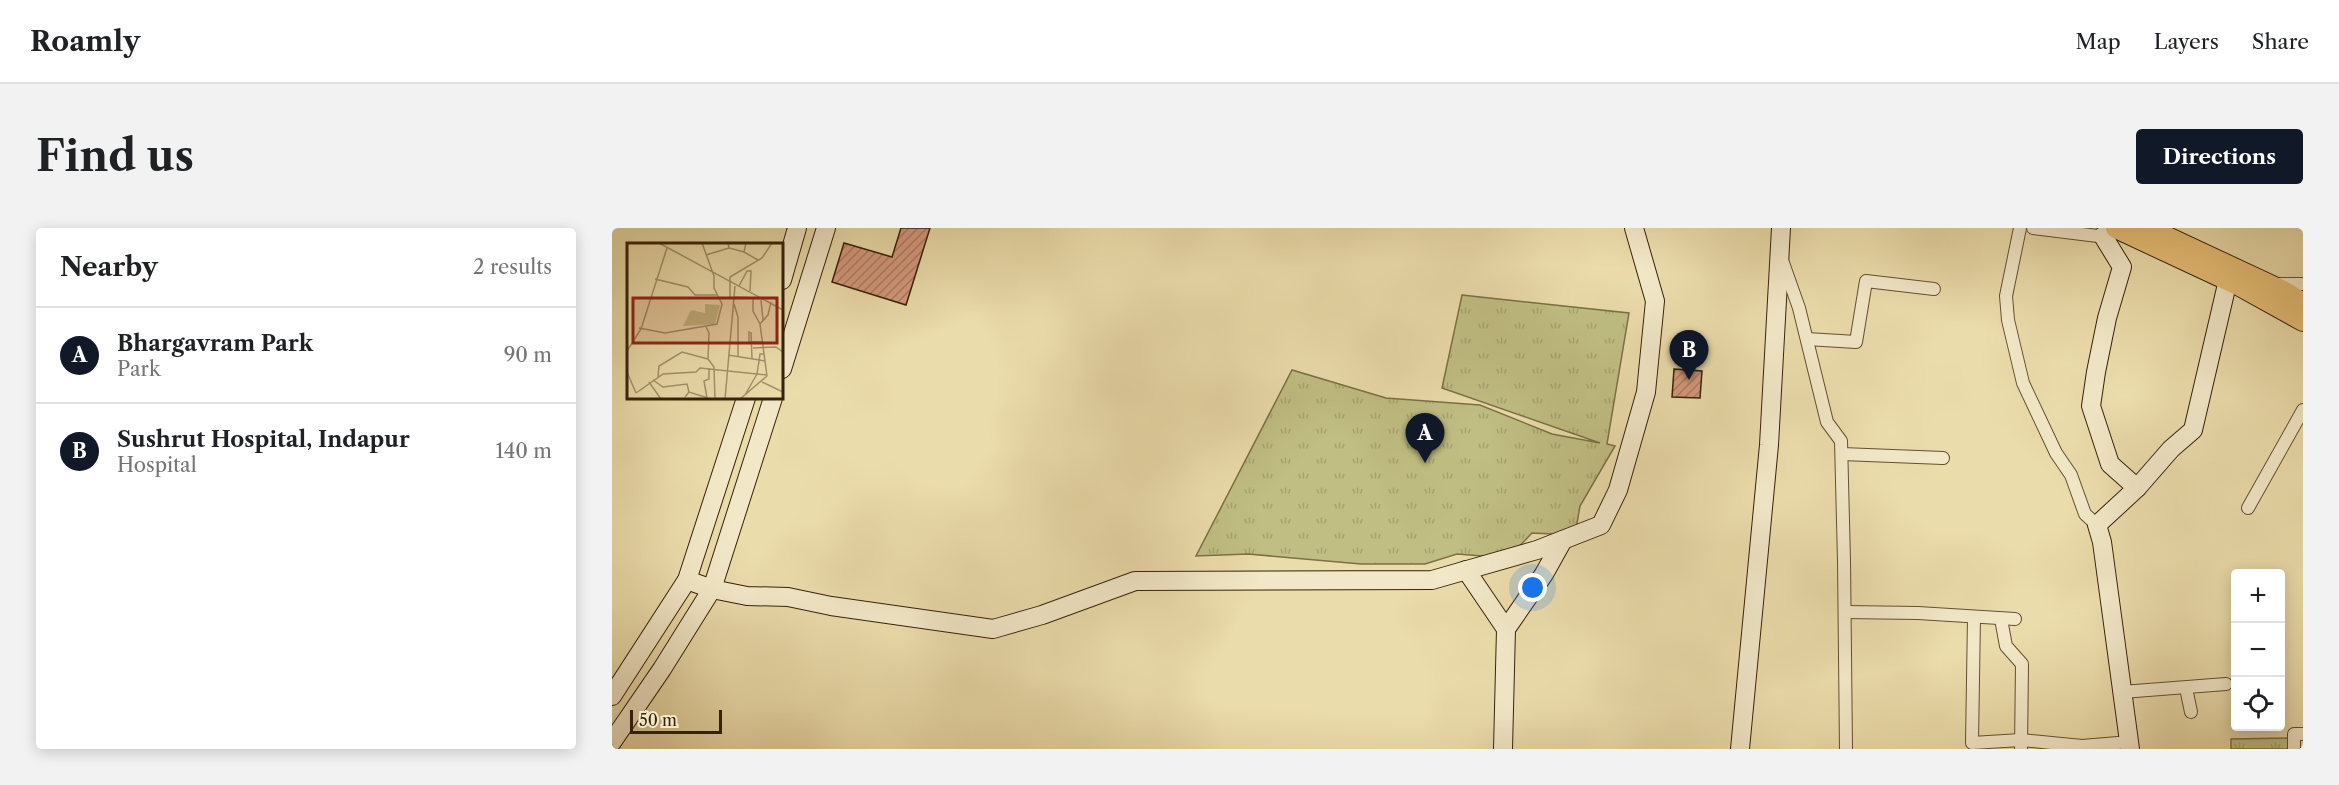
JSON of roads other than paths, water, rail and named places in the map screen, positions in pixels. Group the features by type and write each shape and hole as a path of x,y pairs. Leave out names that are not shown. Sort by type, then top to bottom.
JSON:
{"main road":[{"path":"2148,228 2229,274 2263,290 2303,303"},
{"path":"2111,231 2229,274"},
{"path":"2263,290 2303,321"}],"street":[{"path":"783,277 798,228"},
{"path":"783,366 826,228"},
{"path":"687,580 712,589 747,596 788,597 831,606 993,629 1042,615 1135,581 1432,580 1537,550 1601,525 1618,490 1646,392 1655,301 1634,228"},
{"path":"1740,749 1768,445 1781,228"},
{"path":"1974,617 1972,743 2130,746 2102,542 2097,525 2085,514 2071,475 2056,453 2023,383 2008,320 2006,296 2020,228"},
{"path":"2033,228 2111,231 2122,267 2107,318 2091,406 2110,464 2137,488"},
{"path":"1780,256 1799,308 1827,422 1841,441 1846,749"},
{"path":"2097,525 2137,488 2171,449 2193,430 2229,274"},
{"path":"1807,339 1856,342 1866,281 1934,289"},
{"path":"2263,290 2303,284"},
{"path":"612,696 687,580 746,399"},
{"path":"612,742 662,669 712,589 773,399"},
{"path":"2248,508 2303,410"},
{"path":"1842,454 1943,458"},
{"path":"725,466 748,476"},
{"path":"1503,749 1506,629 1544,574 1563,540"},
{"path":"1466,570 1506,629"},
{"path":"1845,612 2015,619"},
{"path":"2001,618 2006,646 2022,664 2021,745"},
{"path":"2122,692 2226,684"},
{"path":"2186,688 2191,712"},
{"path":"2294,749 2294,734 2303,734"}],"place":[{"name":"Sushrut Hospital, Indapur","path":"1689,380"},
{"name":"Bhargavram Park","path":"1425,463"}]}
